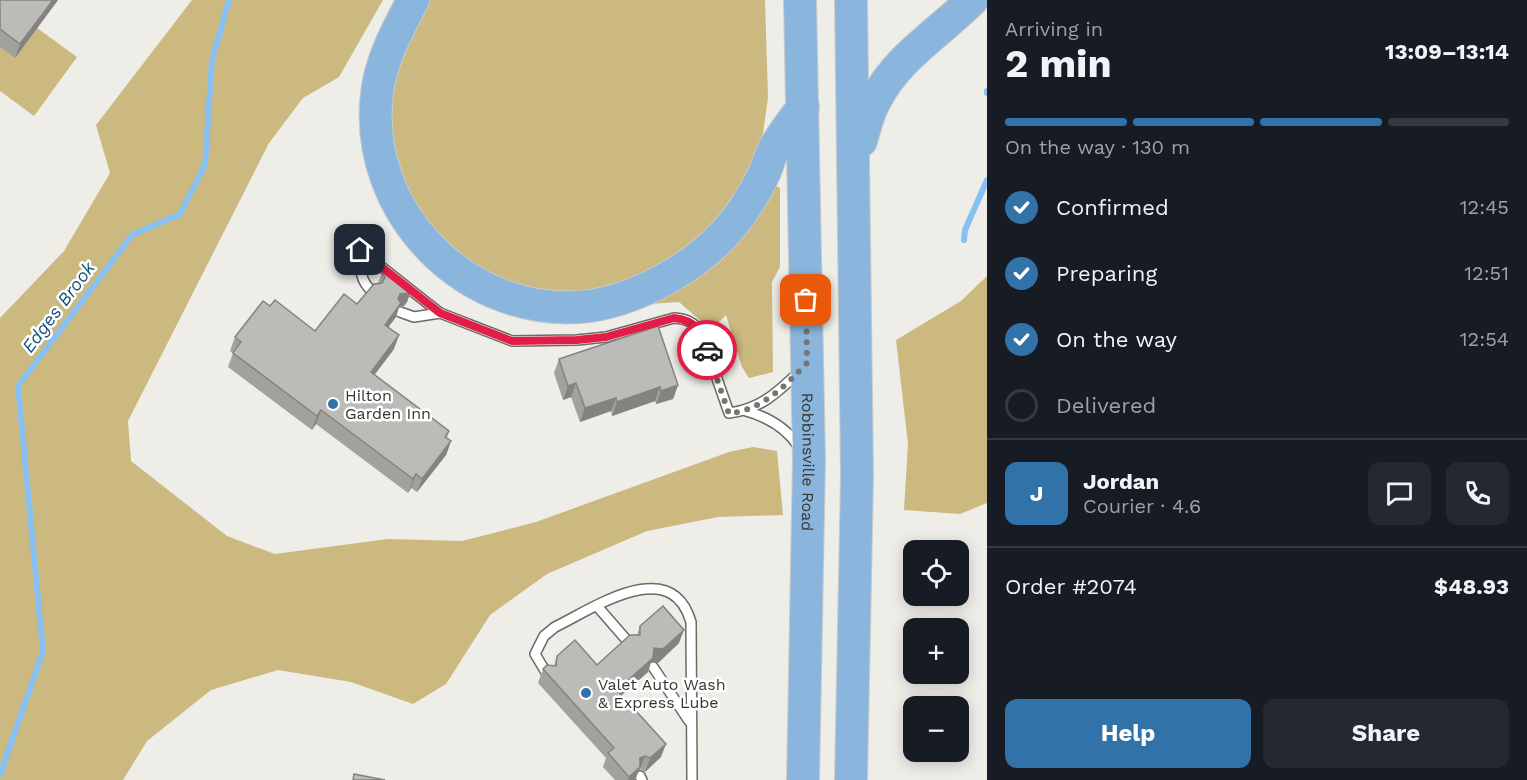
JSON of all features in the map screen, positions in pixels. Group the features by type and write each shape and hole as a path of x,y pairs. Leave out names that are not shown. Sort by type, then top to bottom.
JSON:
{"highway":[{"path":"413,0 392,40 377,93 376,122 385,174 394,199 429,249 477,285 504,297 535,305 589,306 634,294 683,268 726,232 748,203 763,177 773,150 802,107"},
{"name":"Robbinsville Road","path":"800,0 809,461 803,780"},
{"path":"851,0 857,476 851,780"},
{"path":"853,164 873,103 884,85 932,35 972,0"}],"lane":[{"path":"373,292 363,281 360,269 360,250 440,313 512,341 606,337 674,318 686,319 701,333 729,414 746,411 776,395 807,363"},
{"path":"400,312 414,317 440,313"},
{"path":"746,411 764,416 781,426 809,461"},
{"path":"547,674 535,654 544,636 555,627 639,588 662,589 674,593 682,601 691,622 692,780"},
{"path":"597,606 630,644"},
{"path":"653,667 680,704 690,723"}],"shaded area":[{"path":"192,0 383,0 339,77 303,98 269,143 128,421 131,461 227,536 275,554 388,539 462,541 536,522 729,452 753,447 777,451 783,515 718,517 647,531 547,574 490,615 446,684 413,704 351,682 278,670 211,690 147,741 123,780 0,780 0,318 64,251 110,173 96,125"},
{"path":"426,0 765,0 768,98 762,140 753,167 716,224 655,272 598,292 535,292 477,270 429,230 398,176 388,107 404,41"},
{"path":"37,28 77,57 34,116 0,91 0,47 15,57"},
{"path":"772,184 780,188 780,267 772,282 773,372 749,378 742,367 726,315 711,330 679,302 634,305"},
{"path":"987,276 987,503 960,514 904,510 908,444 896,340 961,301"}],"building":[{"path":"0,0 53,0 20,44 0,29"},
{"name":"Hilton Garden Inn","path":"385,268 412,288 409,293 400,294 398,299 401,303 385,325 399,335 371,372 449,431 445,437 451,441 422,479 416,474 413,479 321,410 317,416 233,353 241,342 235,337 263,301 270,306 275,300 315,331 344,294 357,304 374,284 382,283 385,277 382,273"},
{"path":"658,326 678,385 661,391 660,387 617,402 616,398 585,408 576,383 568,386 559,359"},
{"name":"Valet Auto Wash & Express Lube","path":"663,606 684,630 663,649 654,648 653,658 617,690 666,744 650,758 645,756 640,758 640,767 629,777 608,753 614,748 543,669 547,665 556,666 557,656 575,640 597,665 630,635 640,635 640,626"},
{"path":"354,774 385,780 353,780"}],"waterway":[{"name":"Edges Brook","path":"0,775 43,651 18,386 132,235 180,214 205,165 212,60 229,0"},
{"path":"964,240 965,230 987,180"}],"way so far":[{"path":"707,350 729,414 764,404 807,363 806,300"}],"place":[{"name":"Hilton Garden Inn","path":"333,404"},
{"name":"Valet Auto Wash & Express Lube","path":"586,693"}],"route":[{"path":"360,250 440,313 460,323 512,341 606,337 674,318 686,319 695,325 701,333 707,350"}]}
